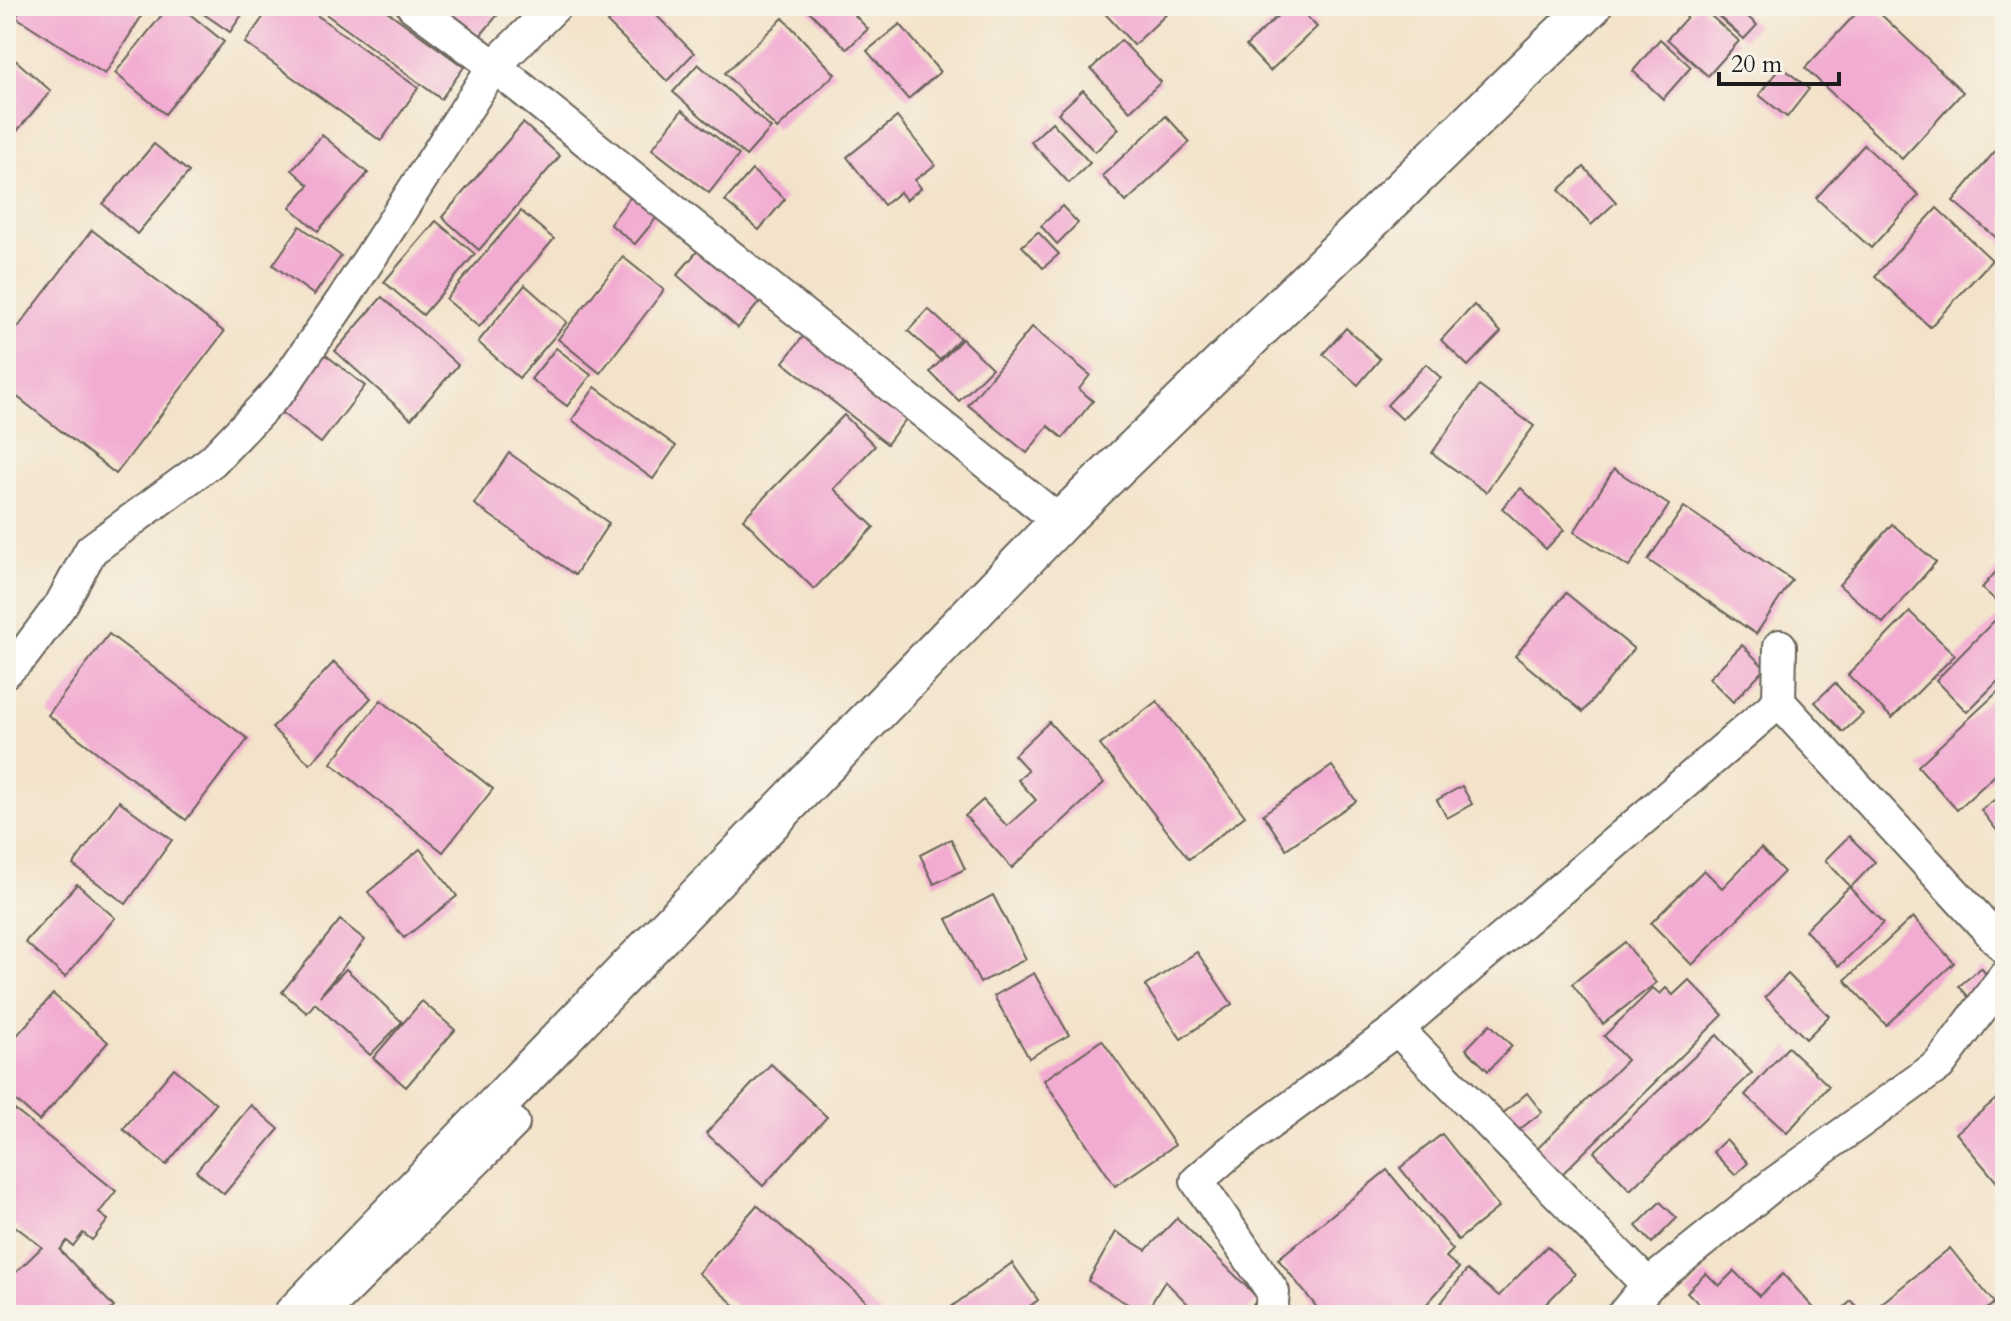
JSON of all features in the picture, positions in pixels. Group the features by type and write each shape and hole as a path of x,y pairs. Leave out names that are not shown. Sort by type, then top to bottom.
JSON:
{"street":[{"path":"413,6 494,66 1060,522"},
{"path":"6,671 24,654 62,603 91,550 212,461 281,389 344,298 494,66 555,6"},
{"path":"294,1315 1060,522 1591,6"},
{"path":"1780,646 1779,702 2005,948"},
{"path":"1271,1315 1273,1292 1197,1181 1229,1153 1397,1029 1779,702"},
{"path":"1623,1315 1648,1285 1775,1183 1939,1065 2005,976"},
{"path":"1397,1029 1648,1285"},
{"path":"321,1315 513,1123"}],"building":[{"path":"23,6 124,6 141,17 105,74 16,17"},
{"path":"169,6 180,6 224,42 165,114 115,73"},
{"path":"192,6 248,6 230,32"},
{"path":"271,6 304,6 418,88 381,141 245,43"},
{"path":"315,6 380,6 464,67 441,99"},
{"path":"443,6 505,6 480,36"},
{"path":"623,6 647,6 694,53 667,81 607,22"},
{"path":"812,6 846,6 868,29 847,49 808,10"},
{"path":"1098,6 1175,6 1134,45"},
{"path":"1288,6 1297,6 1317,27 1270,71 1246,46"},
{"path":"1697,6 1739,41 1708,76 1667,39"},
{"path":"1707,6 1736,6 1757,25 1744,39"},
{"path":"1863,6 1872,6 1963,92 1902,159 1805,68"},
{"path":"783,18 835,74 777,129 725,73"},
{"path":"900,24 940,72 908,99 867,51"},
{"path":"1660,39 1691,67 1663,99 1633,71"},
{"path":"1121,40 1161,82 1130,111 1091,69"},
{"path":"6,52 51,91 6,144"},
{"path":"698,64 771,128 746,156 673,92"},
{"path":"1781,66 1809,89 1787,117 1759,95"},
{"path":"1083,90 1119,129 1095,152 1058,113"},
{"path":"682,110 739,155 709,193 652,149"},
{"path":"1166,116 1190,142 1126,202 1102,176"},
{"path":"897,117 935,165 915,180 921,188 906,200 900,192 884,205 847,157"},
{"path":"1052,122 1090,163 1069,183 1031,142"},
{"path":"523,123 560,156 479,250 442,217"},
{"path":"322,135 368,173 318,231 290,207 309,185 292,170"},
{"path":"2002,143 2005,146 2005,245 1953,201"},
{"path":"154,144 189,172 137,234 103,204"},
{"path":"1864,145 1919,195 1871,248 1816,198"},
{"path":"1584,167 1616,202 1591,225 1559,190"},
{"path":"752,170 785,199 759,230 725,201"},
{"path":"632,195 658,216 635,244 610,224"},
{"path":"1062,206 1078,223 1057,244 1041,226"},
{"path":"1937,208 1992,260 1930,327 1875,276"},
{"path":"521,211 554,239 479,327 446,299"},
{"path":"436,221 475,254 423,315 384,282"},
{"path":"300,226 341,256 314,295 273,265"},
{"path":"92,230 224,332 116,474 6,388 6,343"},
{"path":"1038,232 1059,254 1043,268 1022,246"},
{"path":"701,247 762,299 738,328 677,275"},
{"path":"623,257 664,290 600,373 558,339"},
{"path":"525,285 567,322 519,378 478,342"},
{"path":"382,297 458,365 411,419 335,351"},
{"path":"1474,305 1501,332 1468,366 1441,340"},
{"path":"928,309 960,338 940,360 908,331"},
{"path":"1032,327 1090,375 1079,389 1093,401 1063,438 1048,426 1027,453 968,405"},
{"path":"1346,328 1380,359 1358,385 1323,354"},
{"path":"806,333 909,415 887,444 783,362"},
{"path":"962,339 992,368 959,401 930,372"},
{"path":"317,348 365,386 321,443 273,406"},
{"path":"556,348 591,375 567,406 531,379"},
{"path":"1426,364 1441,378 1402,419 1387,405"},
{"path":"1479,386 1534,426 1486,492 1432,453"},
{"path":"595,387 676,446 653,479 572,420"},
{"path":"844,415 875,446 834,489 874,527 814,589 743,519"},
{"path":"509,453 609,523 575,575 474,504"},
{"path":"1614,469 1669,505 1629,567 1574,532"},
{"path":"1521,488 1564,530 1546,549 1502,508"},
{"path":"1684,507 1792,580 1756,634 1648,560"},
{"path":"1892,524 1936,562 1883,623 1839,585"},
{"path":"2005,561 2005,609 1982,588"},
{"path":"1566,593 1634,649 1583,712 1515,656"},
{"path":"1910,612 1955,655 1892,718 1848,675"},
{"path":"1999,616 2005,622 2005,674 1967,712 1936,680"},
{"path":"109,634 248,739 186,820 48,715"},
{"path":"1742,645 1765,668 1733,702 1709,678"},
{"path":"334,662 371,698 310,764 272,728"},
{"path":"1835,683 1863,714 1843,732 1815,702"},
{"path":"2005,685 2005,766 1957,810 1918,766"},
{"path":"381,700 493,789 443,852 331,763"},
{"path":"1157,701 1245,816 1189,859 1100,745"},
{"path":"1049,722 1104,783 1012,868 965,816 983,800 1007,826 1036,800 1018,780 1028,770 1014,755"},
{"path":"1332,766 1356,801 1286,849 1263,814"},
{"path":"1462,786 1472,804 1447,818 1437,800"},
{"path":"2005,792 2005,841 1981,810"},
{"path":"119,801 172,840 126,904 73,865"},
{"path":"1849,836 1875,862 1851,887 1825,860"},
{"path":"951,839 965,869 934,884 920,855"},
{"path":"1761,848 1784,872 1692,965 1651,923 1704,870 1722,888"},
{"path":"420,849 457,896 404,938 368,892"},
{"path":"77,884 115,918 65,977 25,942"},
{"path":"1849,887 1883,923 1839,966 1805,930"},
{"path":"993,895 1026,959 980,983 947,919"},
{"path":"1913,917 1954,963 1886,1025 1845,980"},
{"path":"340,920 365,940 320,996 346,969 402,1022 370,1055 315,1003 307,1013 282,992"},
{"path":"1625,942 1656,983 1603,1024 1572,984"},
{"path":"1197,952 1232,1004 1181,1039 1145,986"},
{"path":"1981,968 1995,985 1974,1003 1959,986"},
{"path":"1034,973 1069,1035 1029,1058 994,996"},
{"path":"1788,974 1829,1016 1806,1039 1765,997"},
{"path":"1689,980 1723,1015 1555,1181 1530,1156 1627,1060 1604,1036 1653,988 1660,994 1666,988 1673,995"},
{"path":"53,994 108,1042 39,1121 6,1092 6,1048"},
{"path":"422,1001 455,1030 406,1087 373,1058"},
{"path":"1490,1024 1512,1046 1488,1071 1466,1049"},
{"path":"1717,1035 1752,1073 1630,1190 1594,1152"},
{"path":"1102,1040 1175,1145 1115,1186 1044,1080"},
{"path":"1788,1047 1829,1086 1787,1133 1745,1095"},
{"path":"771,1064 827,1117 763,1186 706,1133"},
{"path":"174,1068 216,1104 166,1165 123,1129"},
{"path":"1527,1093 1542,1112 1515,1133 1501,1115"},
{"path":"2002,1094 2005,1098 2005,1192 1956,1133"},
{"path":"6,1103 116,1191 99,1213 108,1220 92,1240 83,1233 73,1246 67,1241 60,1250 114,1307 105,1315 25,1315 6,1296 6,1282 42,1247 6,1219"},
{"path":"251,1105 279,1129 224,1194 196,1171"},
{"path":"1442,1134 1499,1207 1458,1240 1400,1168"},
{"path":"1726,1139 1748,1163 1735,1175 1713,1152"},
{"path":"1387,1170 1453,1250 1446,1257 1459,1268 1417,1315 1391,1315 1382,1307 1372,1315 1314,1315 1319,1310 1278,1259"},
{"path":"1660,1202 1677,1218 1652,1243 1636,1226"},
{"path":"757,1205 882,1315 746,1315 698,1273"},
{"path":"1177,1218 1259,1299 1243,1315 1199,1315 1165,1281 1145,1314 1088,1281 1116,1232 1146,1250"},
{"path":"1547,1246 1575,1274 1535,1315 1446,1315 1437,1308 1467,1270 1499,1296"},
{"path":"1950,1248 1994,1303 1987,1309 1991,1315 1867,1315"},
{"path":"1012,1263 1038,1300 1018,1315 940,1315"},
{"path":"1734,1271 1759,1296 1783,1274 1820,1315 1710,1315 1687,1292 1706,1273 1719,1286"},
{"path":"1851,1301 1865,1315 1836,1315"}]}
